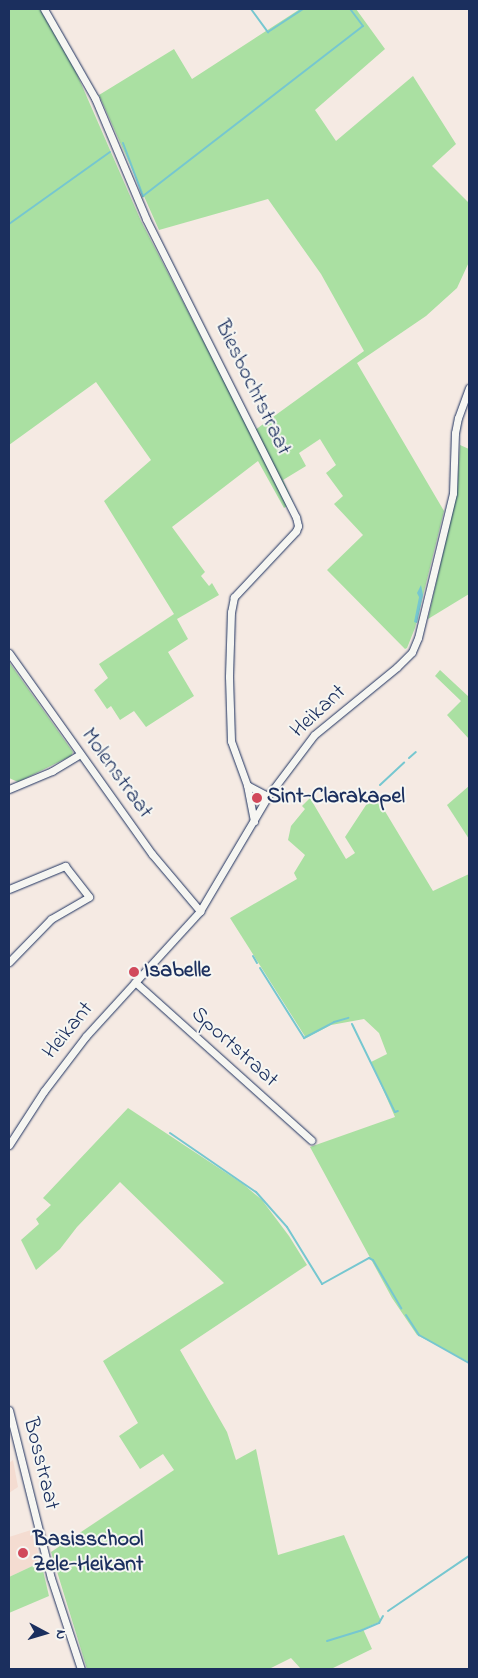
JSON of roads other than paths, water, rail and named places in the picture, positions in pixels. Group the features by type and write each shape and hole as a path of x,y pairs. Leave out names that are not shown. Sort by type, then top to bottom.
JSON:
{"street":[{"name":"Biesbochtstraat","path":"44,9 96,98 146,219 296,517 298,526 296,531 234,597 232,604 229,677 231,742 247,785 254,821"},
{"name":"Heikant","path":"9,1145 55,1076 86,1036 200,911 268,796 314,735 397,667 412,652 422,622 453,493 455,433 458,418 469,388"},
{"name":"Molenstraat","path":"9,653 152,854 200,911"},
{"path":"9,789 52,771 80,754"},
{"path":"247,785 268,796"},
{"path":"9,889 65,866 89,897 51,919 9,962"},
{"name":"Sportstraat","path":"135,982 311,1140"},
{"name":"Bosstraat","path":"9,1410 51,1578 81,1669"}],"water":[{"path":"421,585 423,595 417,623 414,622 419,597 417,593"}],"waterway":[{"path":"251,9 268,32 303,9"},
{"path":"123,143 143,196 363,26 350,9"},
{"path":"9,224 110,152"},
{"path":"409,758 416,752"},
{"path":"380,785 404,763"},
{"path":"253,956 257,963"},
{"path":"260,968 304,1038 334,1022 348,1018"},
{"path":"352,1024 395,1112 398,1111"},
{"path":"170,1133 256,1192 287,1227 322,1284 369,1258 373,1260 401,1308"},
{"path":"406,1315 419,1335 469,1363"},
{"path":"388,1611 469,1556"},
{"path":"327,1641 379,1623 383,1616"}],"place":[{"name":"Sint-Clarakapel","path":"257,798"},
{"name":"Isabelle","path":"134,972"},
{"name":"Basisschool Zele-Heikant","path":"23,1553"}]}
